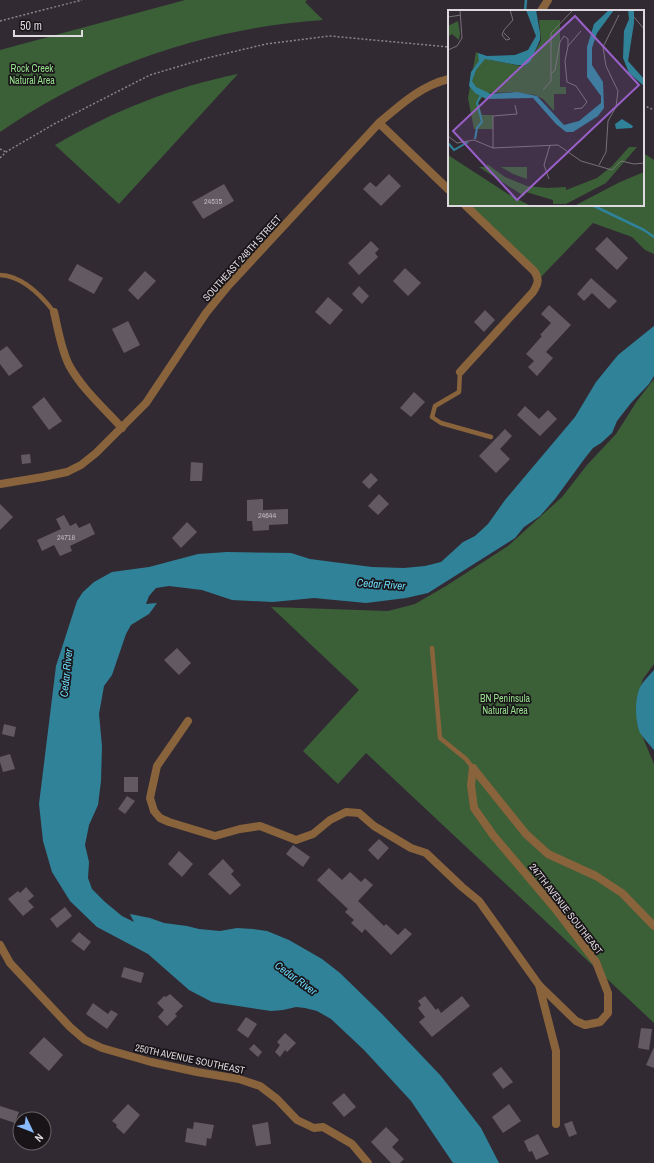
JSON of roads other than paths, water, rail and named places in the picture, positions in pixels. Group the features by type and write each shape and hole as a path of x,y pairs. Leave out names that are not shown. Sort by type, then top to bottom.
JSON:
{"street":[{"path":"543,10 548,0"},
{"name":"SOUTHEAST 248TH STREET","path":"0,484 43,478 67,472 81,465 96,453 146,403 206,313 228,286 379,123 403,102 423,89 448,80"},
{"path":"379,123 448,189"},
{"path":"460,372 533,292 538,280 534,271 466,206"},
{"path":"54,312 62,347 69,365 92,395 122,428"},
{"path":"188,721 158,766 150,798 154,811 160,818 215,836 240,829 260,826 296,840 313,834 330,820 346,812 359,813 374,826 412,848 426,853 479,901 539,985 556,1051 556,1124"},
{"path":"473,768 526,834 548,854 596,876 622,893 654,926"},
{"name":"247TH AVENUE SOUTHEAST","path":"473,768 471,785 474,808 493,835 557,911 596,962 608,993 608,1013 600,1022 585,1025 576,1021 539,985"},
{"name":"250TH AVENUE SOUTHEAST","path":"0,945 10,963 70,1027 85,1040 102,1048 151,1062 239,1079 260,1086 277,1098 298,1120 314,1128 323,1127 352,1144 368,1163"}],"lane":[{"path":"0,275 10,276 32,289 46,301 54,312"},
{"path":"460,372 459,392 435,406 432,417 441,423 491,437"},
{"path":"432,648 440,738 466,759 473,768"}],"water":[{"name":"Cedar River","path":"654,326 654,376 649,384 617,421 612,433 593,448 555,499 540,516 524,527 515,538 428,593 406,598 366,603 314,598 273,602 232,600 202,590 169,586 156,588 149,596 146,604 157,603 149,614 131,625 126,634 112,675 104,686 99,714 102,746 101,781 98,805 89,825 85,845 89,862 88,878 92,889 122,916 134,922 130,914 150,918 164,923 199,929 220,931 237,928 267,931 289,940 322,959 340,973 382,1014 441,1076 481,1128 499,1163 453,1163 411,1101 364,1050 331,1019 317,1011 305,1008 296,1007 271,1011 212,1002 189,990 148,954 97,927 70,901 52,872 43,841 39,804 56,666 77,601 83,592 94,582 112,572 149,567 198,554 227,552 291,553 310,559 372,567 404,568 425,566 441,562 463,542 475,536 488,524 505,500 575,417 596,382 618,355"},
{"path":"654,670 654,750 640,733 637,722 636,708 639,689"}],"waterway":[{"path":"525,10 526,0"},
{"path":"594,206 644,230 654,237"}],"park label":[{"name":"Rock Creek Natural Area","path":"32,74"},
{"name":"BN Peninsula Natural Area","path":"505,704"}]}
